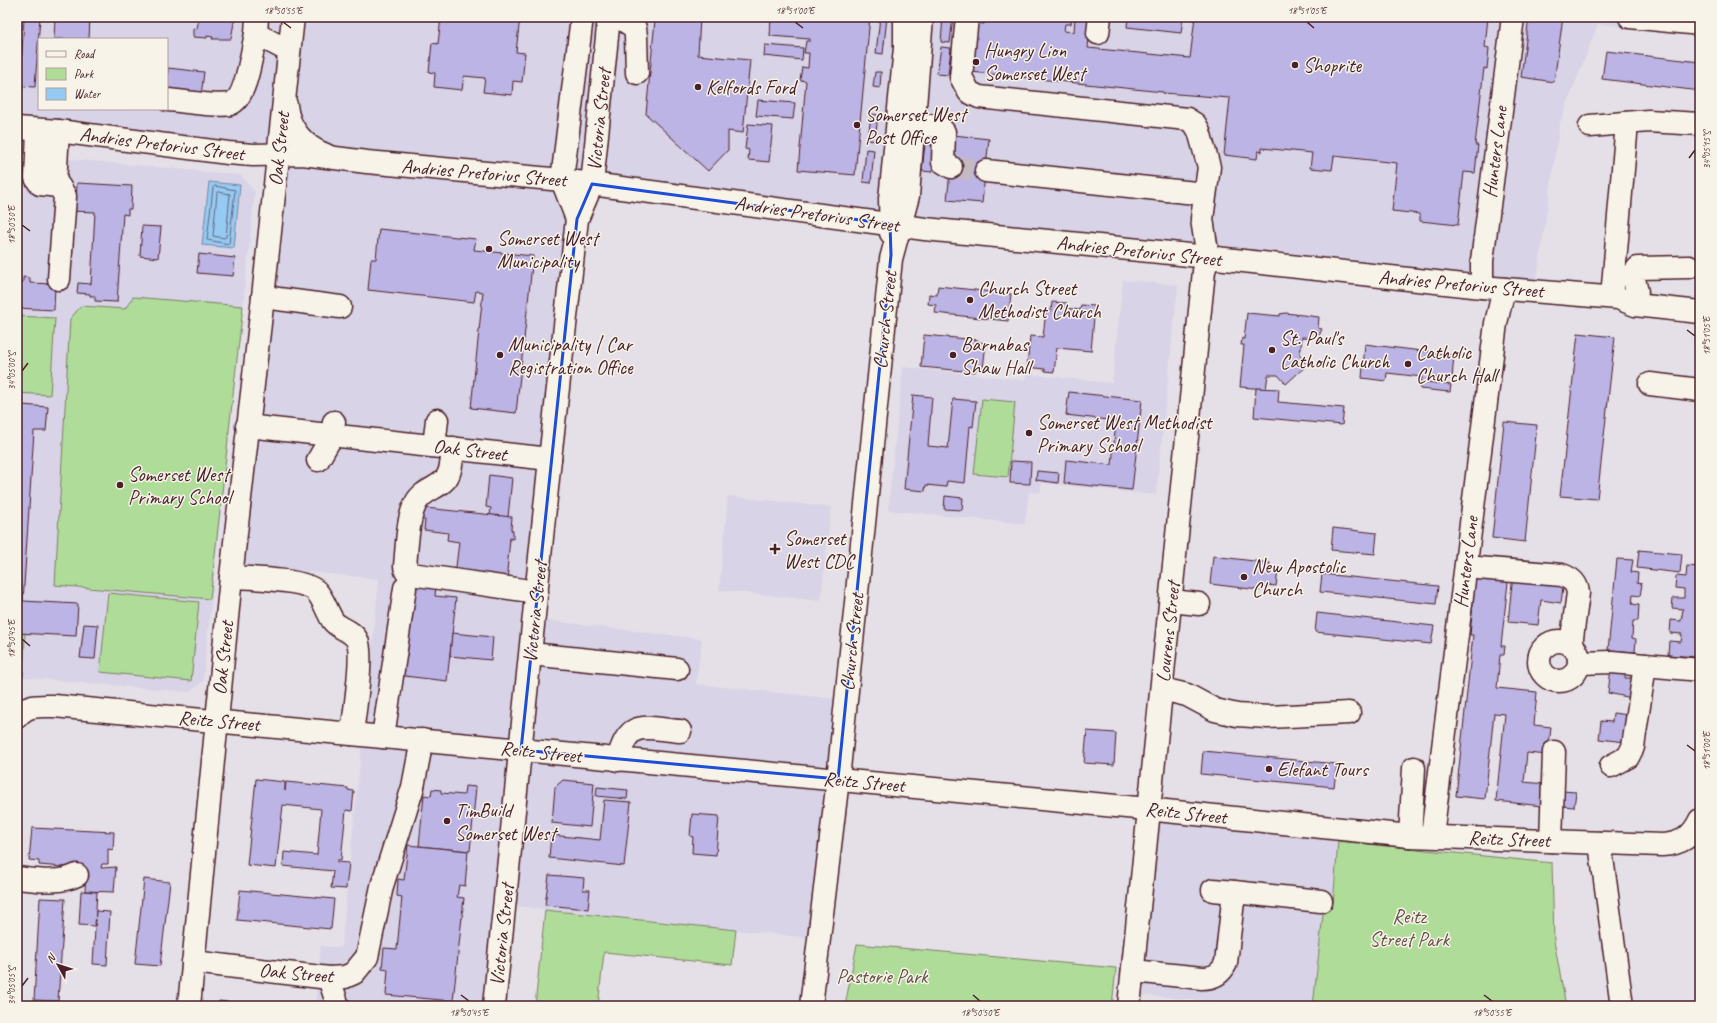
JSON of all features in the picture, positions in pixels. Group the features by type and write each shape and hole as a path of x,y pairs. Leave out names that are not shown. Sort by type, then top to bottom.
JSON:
{"street":[{"name":"Oak Street","path":"188,1006 247,426 263,297 293,17"},
{"name":"Victoria Street","path":"577,219 562,180 582,17"},
{"name":"Victoria Street","path":"494,1006 550,459 577,219 592,184 609,17"},
{"path":"619,17 635,28 636,73"},
{"name":"Church Street","path":"895,224 890,199 905,48 905,17"},
{"name":"Church Street","path":"811,1006 838,779 891,255 895,224 908,196 922,17"},
{"path":"968,17 961,77 969,92 979,97 1188,119 1197,127 1209,167 1202,219 1208,258"},
{"name":"Hunters Lane","path":"1482,287 1482,260 1513,17"},
{"path":"1630,17 1700,24"},
{"path":"168,100 223,104 235,101 245,83 256,25 289,51"},
{"name":"Oak Street","path":"285,96 289,120 294,130 310,147 331,156"},
{"path":"1622,296 1632,122"},
{"path":"1590,126 1632,122 1700,124"},
{"path":"913,138 914,133 922,127 937,127 942,129 944,135 943,162 950,167"},
{"path":"38,130 55,185 62,189 65,196 60,279"},
{"name":"Andries Pretorius Street","path":"38,130 235,154 303,154 331,156 367,162 562,180 895,224 1482,287 1622,296 1700,299"},
{"name":"Oak Street","path":"235,154 248,160 258,170 268,185 273,202"},
{"path":"986,171 1205,194"},
{"name":"Lourens Street","path":"1129,1006 1204,271 1208,258"},
{"path":"1622,296 1633,274 1638,268 1689,267"},
{"name":"Hunters Lane","path":"1432,836 1496,322 1504,289"},
{"path":"263,297 312,295 340,307"},
{"name":"Andries Pretorius Street","path":"1622,296 1635,305 1700,312"},
{"path":"1650,384 1700,390"},
{"path":"437,420 450,472 443,482 425,492 416,502 412,513 405,566 406,571 411,574 537,592"},
{"name":"Oak Street","path":"247,426 333,429 382,434 443,447 550,459"},
{"path":"318,460 333,429"},
{"path":"1466,567 1562,575 1572,580 1577,586 1578,593 1575,654 1612,662 1700,670"},
{"path":"231,577 292,582 310,587 316,590 334,622 350,632 357,639 359,658 352,734"},
{"path":"383,737 405,588"},
{"path":"1171,601 1199,604"},
{"path":"531,654 677,669"},
{"path":"1611,766 1628,757 1634,747 1645,665"},
{"path":"1162,689 1187,695 1215,710 1238,715 1268,716 1349,713"},
{"name":"Reitz Street","path":"18,715 27,708 37,705 422,740 618,760 838,779 1410,836 1600,843 1673,844 1689,837 1700,820"},
{"path":"618,760 622,745 631,731 639,728 680,731"},
{"name":"Oak Street","path":"193,962 329,978 345,977 354,972 367,957 382,886 413,787 422,740"},
{"path":"1551,841 1554,752"},
{"path":"1410,836 1414,768"},
{"path":"1600,843 1622,1006"},
{"path":"17,878 58,881 68,880 77,875"},
{"path":"1133,971 1202,978 1209,978 1220,973 1226,963 1224,891 1321,901"},
{"path":"329,978 338,1006"}],"highlighted area":[{"path":"592,184 890,224 891,255 838,779 521,750 577,219"}],"shaded area":[{"path":"17,17 1700,17 1700,34 1598,24 1560,123 1535,291 578,180 534,619 702,639 696,684 847,700 819,939 506,905 494,1006 315,1006 321,946 341,948 379,579 233,564 280,153 17,127"},
{"name":"Somerset West Primary School","path":"17,154 241,175 255,192 203,681 190,692 17,677"},
{"name":"Somerset West Methodist Primary School","path":"1123,280 1178,285 1156,495 1042,483 1040,493 1029,492 1025,524 888,510 903,367 1025,380 1026,374 1112,383"},
{"name":"Somerset West CDC","path":"728,496 831,507 821,601 719,590"},
{"path":"1149,809 1339,829 1333,905 1323,914 1313,1006 1262,1006 1131,994"}],"green space":[{"path":"133,297 243,306 210,599 55,585 70,319 81,306 125,309"},
{"path":"17,316 55,318 50,395 17,393"},
{"path":"982,399 1015,402 1008,477 974,474"},
{"path":"108,593 199,602 191,681 100,672"},
{"path":"17,633 25,633 23,677 17,677"},
{"name":"Reitz Street Park","path":"1338,841 1552,863 1554,941 1566,1006 1313,1006 1323,914 1333,905"},
{"path":"545,910 736,930 732,965 604,952 598,1006 535,1006"},
{"name":"Pastorie Park","path":"857,944 1116,968 1112,1006 845,1006"}],"water":[{"path":"209,182 240,185 234,248 202,245"}],"building":[{"path":"24,17 40,17 35,87 20,86"},
{"path":"55,17 90,17 89,38 54,38"},
{"path":"199,17 235,17 231,39 212,39 213,37 207,36 207,38 193,37 193,28 197,29"},
{"path":"441,17 520,17 516,52 525,53 522,82 513,81 512,95 483,92 485,78 464,76 462,90 434,87 435,73 429,72 432,43 438,44"},
{"name":"Kelfords Ford","path":"663,17 700,17 698,55 750,60 743,133 728,131 728,150 708,171 646,114 655,20 663,20"},
{"path":"771,17 870,17 855,175 798,170 806,81 800,80 802,67 808,68 809,53 804,53 806,41 810,41 810,39 770,36"},
{"path":"880,17 887,17 883,54 876,53"},
{"path":"943,17 953,17 950,43 941,42"},
{"path":"985,17 1072,17 1071,24 1065,24 1064,31 1074,32 1075,17 1091,17 1088,48 1190,58 1195,17 1488,17 1485,47 1489,48 1487,69 1484,68 1475,145 1478,145 1475,173 1464,172 1458,225 1420,221 1420,214 1392,211 1397,163 1334,156 1332,170 1310,168 1312,153 1262,148 1262,152 1258,151 1257,159 1224,155 1230,98 1163,93 971,72 976,23 984,24"},
{"path":"1128,17 1183,17 1181,33 1127,27"},
{"path":"1529,17 1563,17 1554,82 1521,77"},
{"path":"765,45 803,48 802,60 764,56"},
{"path":"941,47 951,48 948,75 937,74"},
{"path":"1606,51 1700,62 1700,91 1602,79"},
{"path":"168,68 204,72 201,96 168,92"},
{"path":"875,72 881,72 880,88 873,87"},
{"path":"758,100 795,103 793,119 756,116"},
{"path":"871,114 878,115 875,141 868,140"},
{"path":"748,124 773,126 769,162 748,160 749,150 745,149"},
{"path":"954,135 989,139 982,203 947,200"},
{"path":"925,144 935,145 932,172 922,171"},
{"path":"866,149 874,150 871,183 863,182"},
{"path":"77,183 132,186 131,209 128,209 128,215 123,214 117,302 95,301 95,296 77,293 78,283 91,284 95,212 71,211 72,202 76,202"},
{"path":"142,226 161,227 158,258 140,256"},
{"name":"Municipality | Car Registration Office","path":"379,229 476,239 474,250 533,256 516,413 471,408 483,292 476,291 474,302 368,290 371,259 376,259"},
{"path":"199,254 235,258 233,276 197,273"},
{"path":"23,277 30,278 30,283 55,284 54,310 17,308 17,282 23,282"},
{"name":"Church Street Methodist Church","path":"938,286 1011,294 1008,321 935,313 936,305 928,304 929,294 937,295"},
{"path":"1052,302 1067,303 1066,308 1080,310 1081,305 1095,306 1091,351 1057,348 1054,372 1045,371 1045,369 1027,367 1030,336 1043,337 1046,310 1051,311"},
{"name":"St. Paul's Catholic Church","path":"1247,313 1280,316 1280,314 1286,313 1319,317 1318,328 1322,329 1318,338 1302,337 1300,356 1307,365 1286,384 1278,375 1268,375 1266,389 1240,387 1244,345 1241,345 1242,338 1244,339"},
{"path":"1578,333 1615,337 1597,499 1560,496"},
{"name":"Barnabas Shaw Hall","path":"924,335 978,340 978,342 986,343 983,369 975,369 975,372 921,367"},
{"name":"Catholic Church Hall","path":"1365,344 1454,355 1452,379 1428,377 1427,382 1451,385 1450,392 1420,389 1422,377 1387,373 1386,381 1362,378"},
{"path":"1256,388 1279,389 1278,402 1344,408 1342,425 1254,417"},
{"path":"1069,392 1142,400 1132,490 1064,483 1066,460 1112,465 1116,421 1066,415"},
{"path":"913,395 932,397 928,446 948,448 953,399 976,401 973,427 970,426 965,483 947,481 946,487 926,485 925,491 904,489"},
{"path":"17,399 23,399 22,405 48,407 46,431 34,431 23,601 78,604 76,636 17,633"},
{"path":"1504,422 1537,425 1525,542 1492,538"},
{"path":"1011,461 1031,462 1030,484 1010,483"},
{"path":"1037,471 1059,473 1058,483 1036,480"},
{"path":"489,475 512,478 508,517 490,515 491,508 486,507"},
{"path":"945,496 963,498 962,510 944,509"},
{"path":"416,507 512,517 511,530 513,531 513,539 510,538 507,571 509,571 508,580 455,575 459,542 447,540 448,533 424,530 425,520 415,519"},
{"path":"1333,528 1377,533 1375,554 1331,550"},
{"path":"1639,550 1682,554 1680,573 1637,568"},
{"name":"New Apostolic Church","path":"1213,556 1270,563 1269,569 1278,570 1276,586 1267,585 1267,591 1210,584"},
{"path":"1617,559 1633,560 1631,572 1638,573 1637,583 1642,584 1640,596 1633,595 1632,604 1639,605 1638,621 1633,621 1632,638 1636,639 1635,652 1608,650"},
{"path":"1687,566 1700,567 1700,629 1697,657 1668,655 1669,641 1681,642 1682,634 1670,633 1671,620 1681,621 1683,609 1672,608 1673,598 1684,598 1684,589 1675,588 1676,576 1686,577"},
{"path":"1476,570 1509,573 1501,646 1505,646 1504,655 1500,655 1497,688 1537,692 1534,725 1551,727 1548,755 1527,753 1524,782 1545,784 1542,806 1496,801 1505,714 1494,713 1485,799 1456,796 1473,635 1470,635"},
{"path":"1322,574 1438,586 1436,604 1320,592"},
{"path":"1513,574 1564,580 1561,603 1541,600 1538,625 1508,622"},
{"path":"415,583 436,585 435,596 456,598 447,681 396,675 398,655 407,656"},
{"path":"1317,613 1434,626 1431,644 1315,632"},
{"path":"84,624 98,625 95,659 80,658"},
{"path":"452,633 493,637 491,660 450,656"},
{"path":"1611,668 1625,671 1625,678 1636,678 1632,698 1608,693"},
{"path":"1613,713 1629,715 1625,742 1599,739 1601,721 1612,722"},
{"path":"1087,731 1116,733 1114,765 1084,763"},
{"name":"Elefant Tours","path":"1203,751 1337,764 1334,787 1201,774"},
{"path":"256,779 285,782 285,791 286,782 348,788 348,790 354,791 352,811 346,810 341,860 337,860 337,862 349,863 346,889 331,888 333,871 283,866 284,852 317,855 321,809 283,805 276,868 247,865"},
{"path":"563,780 594,783 590,827 552,823 555,787"},
{"name":"TimBuild Somerset West","path":"465,786 476,787 470,851 419,846 424,795 431,796 432,789 441,790 441,793 464,795"},
{"path":"597,787 628,790 627,799 596,796"},
{"path":"1562,791 1576,792 1574,807 1561,806"},
{"path":"604,800 631,802 624,866 549,858 551,835 600,840"},
{"path":"692,814 719,816 716,855 692,853 693,837 690,836"},
{"path":"32,828 114,832 113,850 108,849 108,864 102,864 101,868 116,867 114,892 85,891 86,869 39,865 39,861 29,860"},
{"path":"408,845 468,851 465,886 459,885 457,897 464,898 453,1001 386,995 388,969 382,968 384,948 397,949 402,897 397,896 398,879 404,880"},
{"path":"549,875 584,878 583,890 590,890 588,909 545,905"},
{"path":"144,879 170,882 160,966 135,964"},
{"path":"240,890 334,899 331,929 237,920"},
{"path":"81,891 97,892 95,926 79,925"},
{"path":"40,898 65,899 58,1001 34,1000"},
{"path":"96,911 110,912 107,965 93,964"},
{"path":"219,1001 247,1004 247,1006 219,1006"}],"tunnel":[{"path":"951,167 986,171"}],"place":[{"name":"Hungry Lion Somerset West","path":"976,62"},
{"name":"Shoprite","path":"1295,65"},
{"name":"Kelfords Ford","path":"698,87"},
{"name":"Somerset West Post Office","path":"857,125"},
{"name":"Somerset West Municipality","path":"489,249"},
{"name":"Church Street Methodist Church","path":"970,300"},
{"name":"St. Paul's Catholic Church","path":"1272,350"},
{"name":"Municipality | Car Registration Office","path":"500,355"},
{"name":"Barnabas Shaw Hall","path":"953,355"},
{"name":"Catholic Church Hall","path":"1408,364"},
{"name":"Somerset West Methodist Primary School","path":"1029,433"},
{"name":"Somerset West Primary School","path":"120,485"},
{"name":"Somerset West CDC","path":"775,549"},
{"name":"New Apostolic Church","path":"1244,577"},
{"name":"Elefant Tours","path":"1269,769"},
{"name":"TimBuild Somerset West","path":"447,821"}]}
